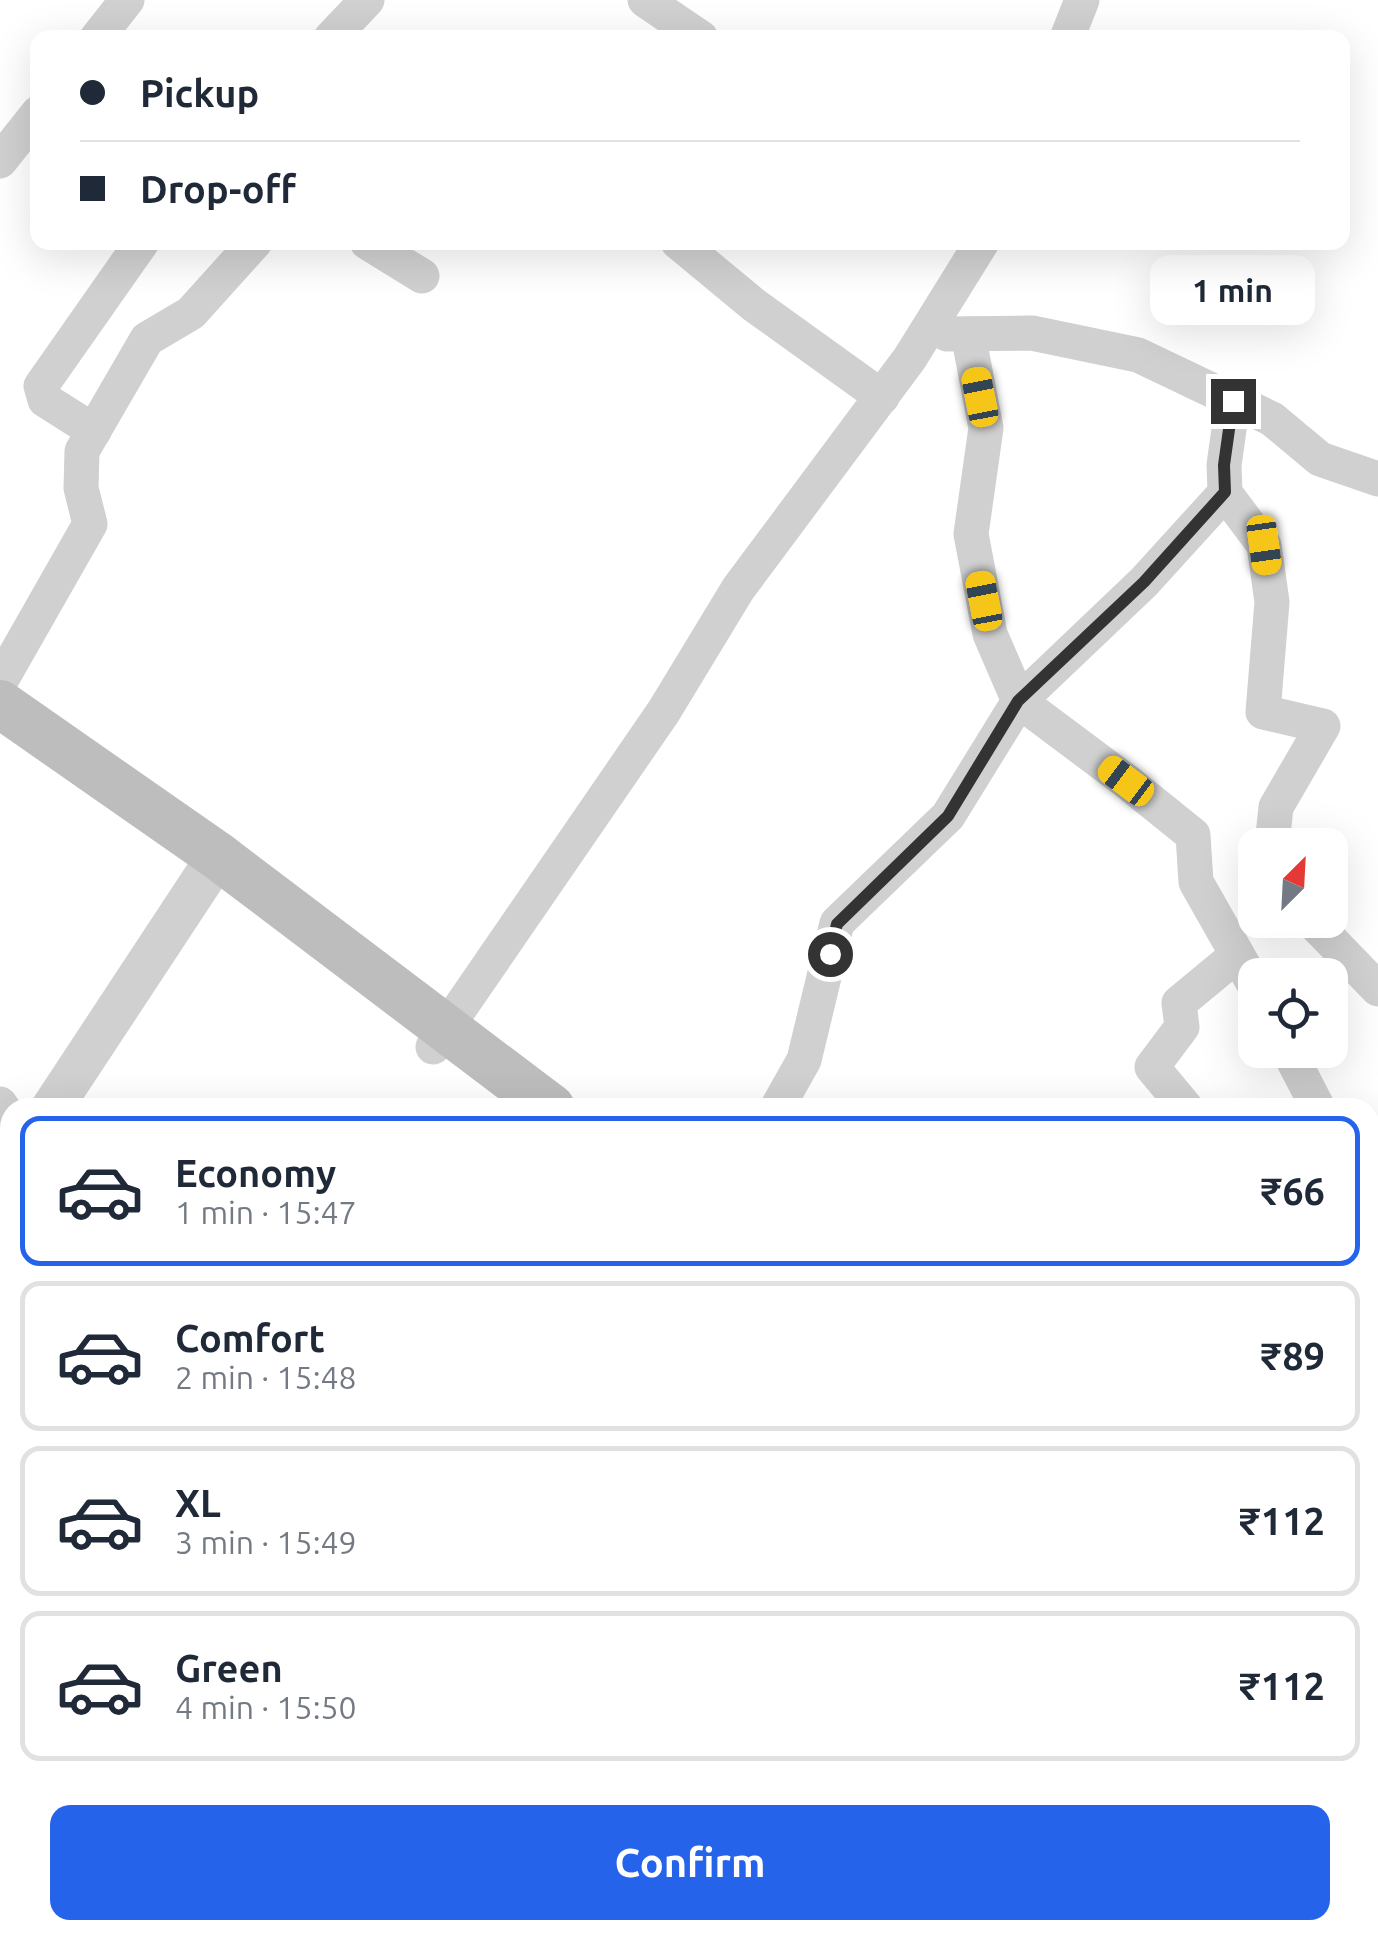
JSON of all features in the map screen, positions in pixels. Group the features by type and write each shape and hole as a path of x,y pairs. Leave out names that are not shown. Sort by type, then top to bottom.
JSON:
{"main road":[{"path":"0,704 210,868 440,1038 535,1098"},
{"path":"0,737 210,868"},
{"path":"440,1038 503,1098"}],"street":[{"path":"103,30 126,0"},
{"path":"338,30 366,0"},
{"path":"1071,30 1082,0"},
{"path":"0,161 30,123"},
{"path":"94,432 45,400 40,386 136,250"},
{"path":"0,682 90,524 81,488 82,451 147,340 191,313 248,250"},
{"path":"380,250 422,276"},
{"path":"688,250 754,305 882,398"},
{"path":"440,1038 664,711 738,589 882,398 977,250"},
{"path":"926,334 1032,333 1138,355 1272,420 1320,459 1378,479"},
{"path":"968,334 986,428 971,534 990,634 1018,701 1193,836 1196,882 1240,958"},
{"path":"1233,401 1224,465 1225,492 1264,545 1272,602 1263,712 1323,726 1276,807 1274,828"},
{"path":"783,1098 804,1060 837,924 948,816 1018,701 1144,582 1225,492"},
{"path":"59,1098 210,868"},
{"path":"1328,938 1378,989"},
{"path":"1178,1098 1152,1067 1182,1027 1179,1003 1238,955"},
{"path":"1297,1068 1313,1098"}],"route":[{"path":"830,954 837,924 948,816 1018,701 1144,582 1225,492 1224,465 1233,401"}]}
